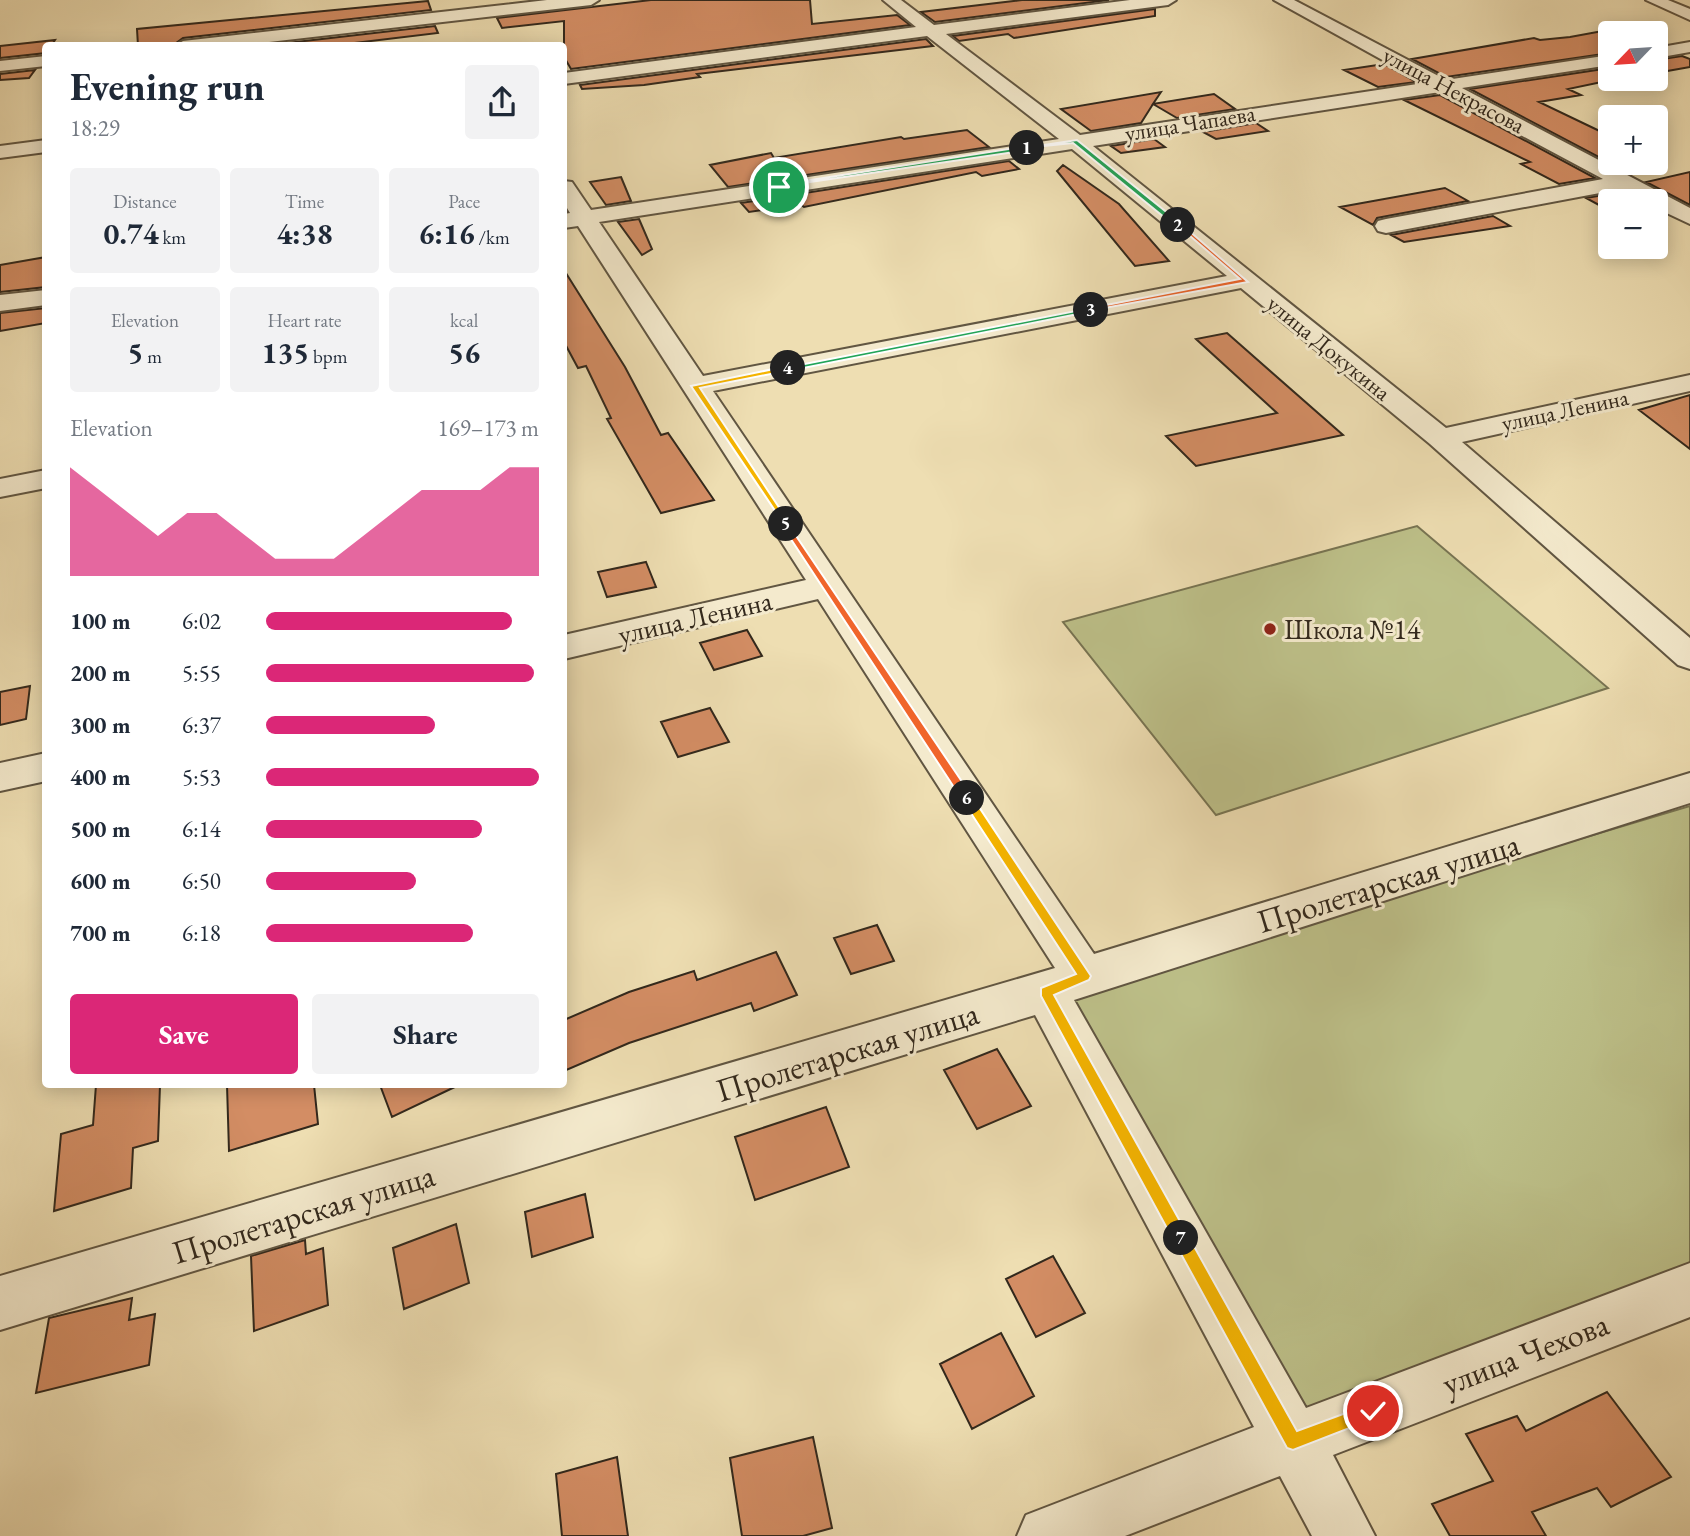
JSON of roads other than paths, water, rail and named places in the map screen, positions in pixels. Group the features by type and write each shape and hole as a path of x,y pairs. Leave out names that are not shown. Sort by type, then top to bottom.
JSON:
{"street":[{"path":"218,42 591,0"},
{"name":"улица Докукина","path":"891,0 1075,141 1440,438 1690,657"},
{"path":"567,78 1168,0"},
{"name":"улица Некрасова","path":"1282,0 1690,216"},
{"path":"1654,0 1690,15"},
{"path":"464,14 475,35"},
{"path":"1668,51 1690,47"},
{"path":"0,66 42,61"},
{"name":"улица Чапаева","path":"573,219 1598,62"},
{"path":"0,152 42,147"},
{"path":"1386,226 1625,181"},
{"path":"567,198 573,219 695,386 827,586 1065,984 1293,1441 1345,1536"},
{"path":"695,386 1246,280"},
{"path":"0,303 42,298"},
{"name":"улица Ленина","path":"1440,438 1690,383"},
{"path":"0,488 42,480"},
{"name":"улица Ленина","path":"567,646 827,586"},
{"path":"0,777 42,767"},
{"name":"Пролетарская улица","path":"0,1303 1065,984 1690,788"},
{"name":"улица Чехова","path":"1047,1536 1690,1290"}],"place":[{"name":"Школа №14","path":"1270,629"}]}
